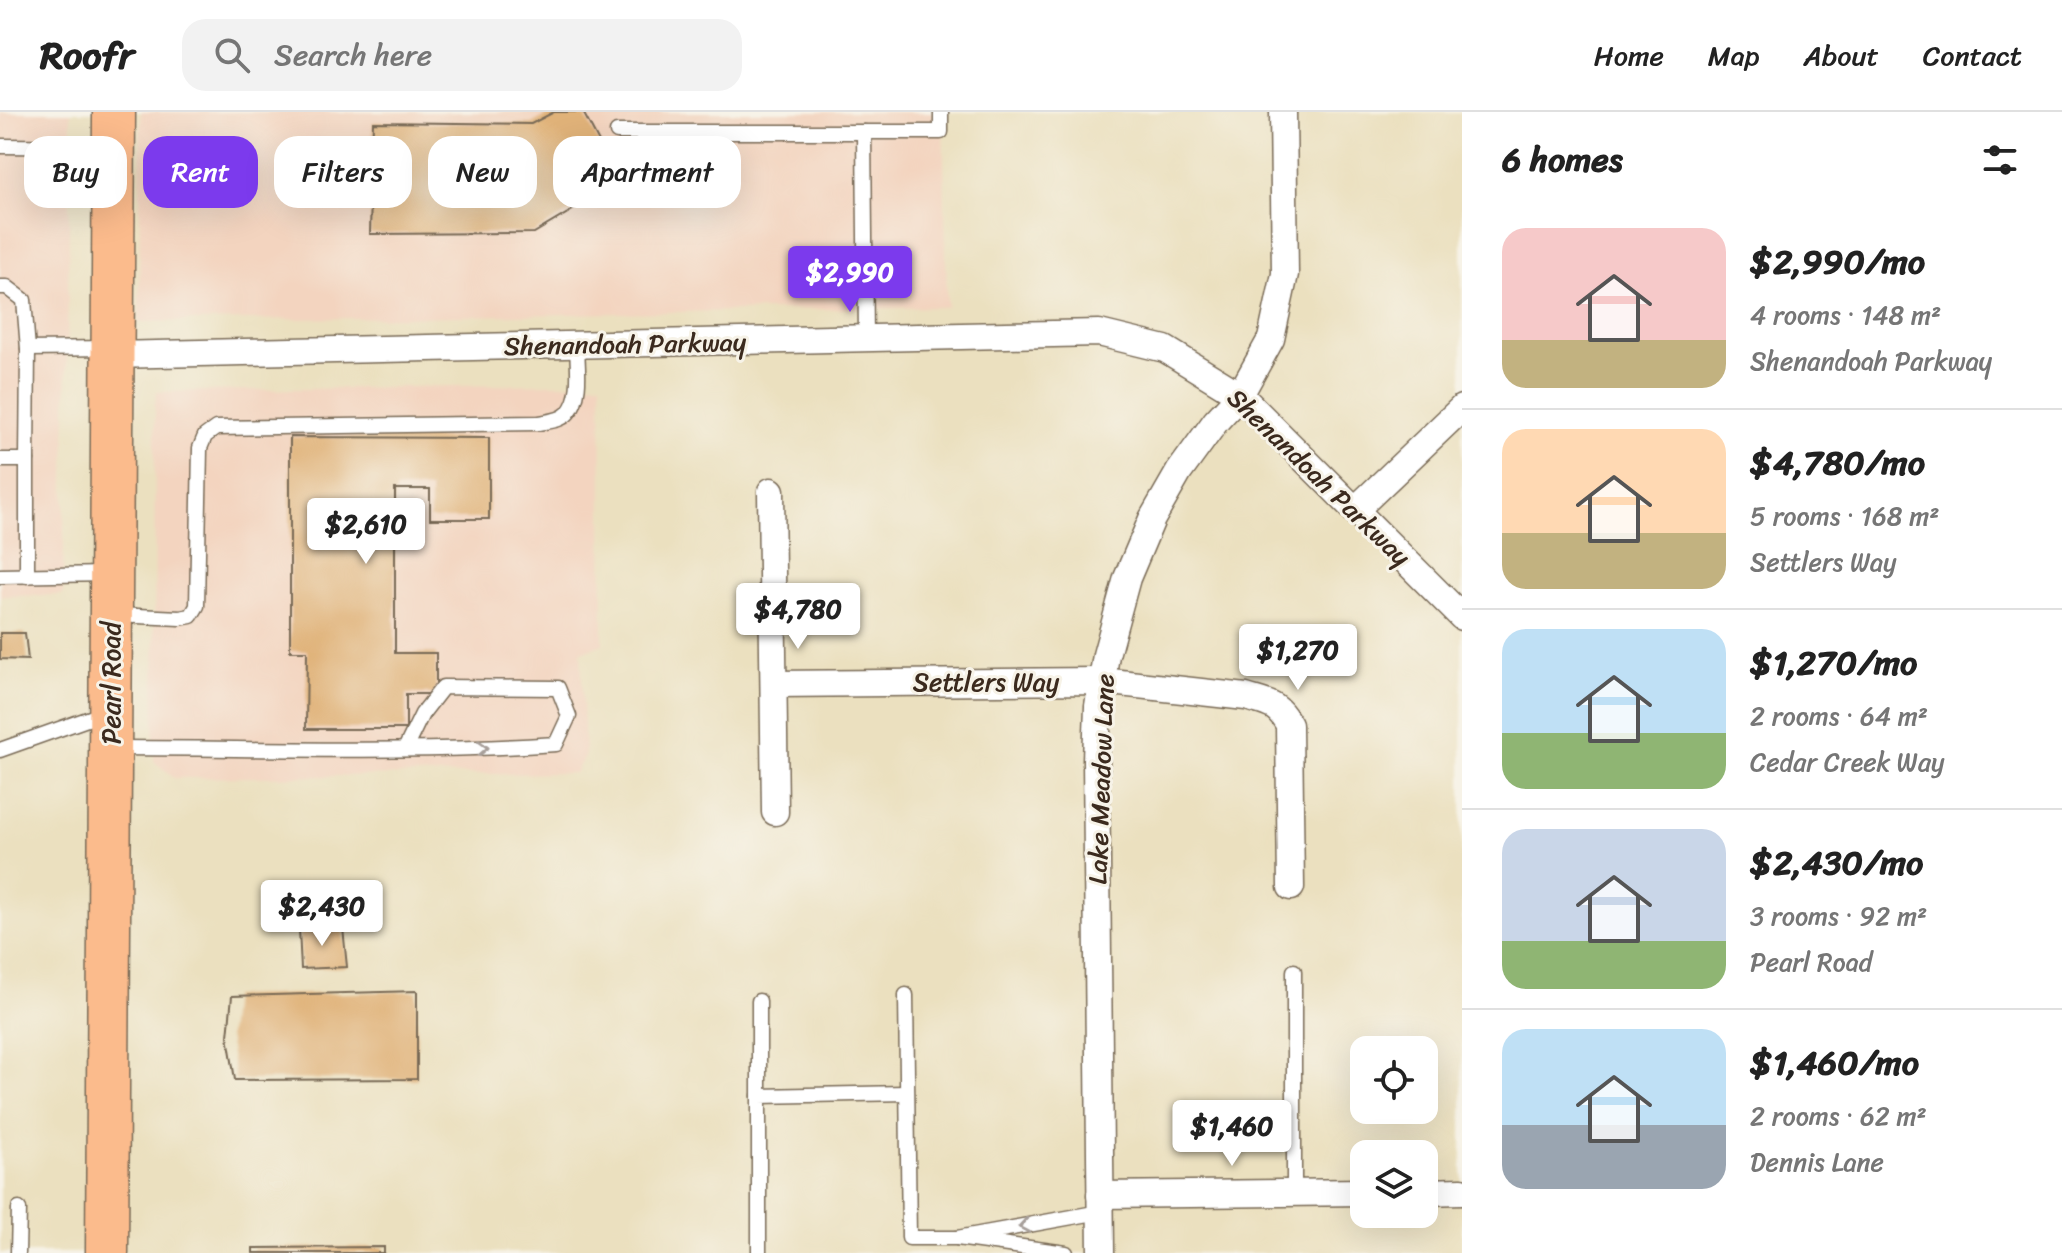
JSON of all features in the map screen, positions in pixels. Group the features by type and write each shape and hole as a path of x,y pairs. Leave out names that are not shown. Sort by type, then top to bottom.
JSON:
{"main road":[{"name":"Pearl Road","path":"107,1253 114,130"}],"street":[{"name":"Lake Meadow Lane","path":"1101,1253 1098,706 1111,629 1127,578 1152,519 1179,472 1216,421 1240,395 1271,339 1285,274 1283,112"},
{"name":"Shenandoah Parkway","path":"113,352 1099,333 1165,349 1240,395 1462,617"},
{"path":"1355,510 1462,408"},
{"path":"771,491 775,812"},
{"name":"Settlers Way","path":"774,684 1102,681 1246,697 1268,704 1281,711 1289,725 1291,887"},
{"path":"1438,1192 1462,1191"},
{"path":"1100,1203 1350,1192"}],"lane":[{"path":"617,132 941,132 941,112"},
{"path":"0,146 114,130"},
{"path":"864,132 866,338"},
{"path":"0,287 7,287 24,300 28,349 27,576"},
{"path":"111,615 180,618 191,616 197,606 200,448 205,436 216,428 539,423 556,420 568,413 577,395 577,345"},
{"path":"28,349 113,352"},
{"path":"0,460 27,460"},
{"path":"0,576 112,574"},
{"path":"0,750 111,729 405,749 485,749 556,744 569,716 558,688 443,687 422,714 405,749"},
{"path":"1294,971 1294,1193"},
{"path":"906,995 909,1245 957,1238 1100,1203"},
{"path":"759,1001 759,1253"},
{"path":"759,1096 906,1093"},
{"path":"18,1253 19,1209"},
{"path":"957,1238 1066,1253"}],"shaded area":[{"path":"0,112 71,112 71,136 24,136 24,208 69,208 63,595 0,596"},
{"path":"141,112 943,112 947,307 139,322"},
{"path":"601,383 603,644 581,652 585,755 575,773 174,778 154,761 157,392"}],"building":[{"path":"554,112 583,112 596,136 553,136 553,208 576,208 534,233 370,234 371,208 412,208 412,136 373,136 373,122 531,124"},
{"path":"290,437 489,438 489,519 430,519 430,489 395,489 395,653 436,653 436,694 406,694 406,729 306,729 307,651 290,651"},
{"path":"0,633 25,633 28,660 0,659"},
{"path":"343,928 347,967 301,969 299,929"},
{"path":"417,991 417,1079 235,1080 228,1036 232,996"},
{"path":"384,1247 384,1253 253,1253 253,1248"}]}
